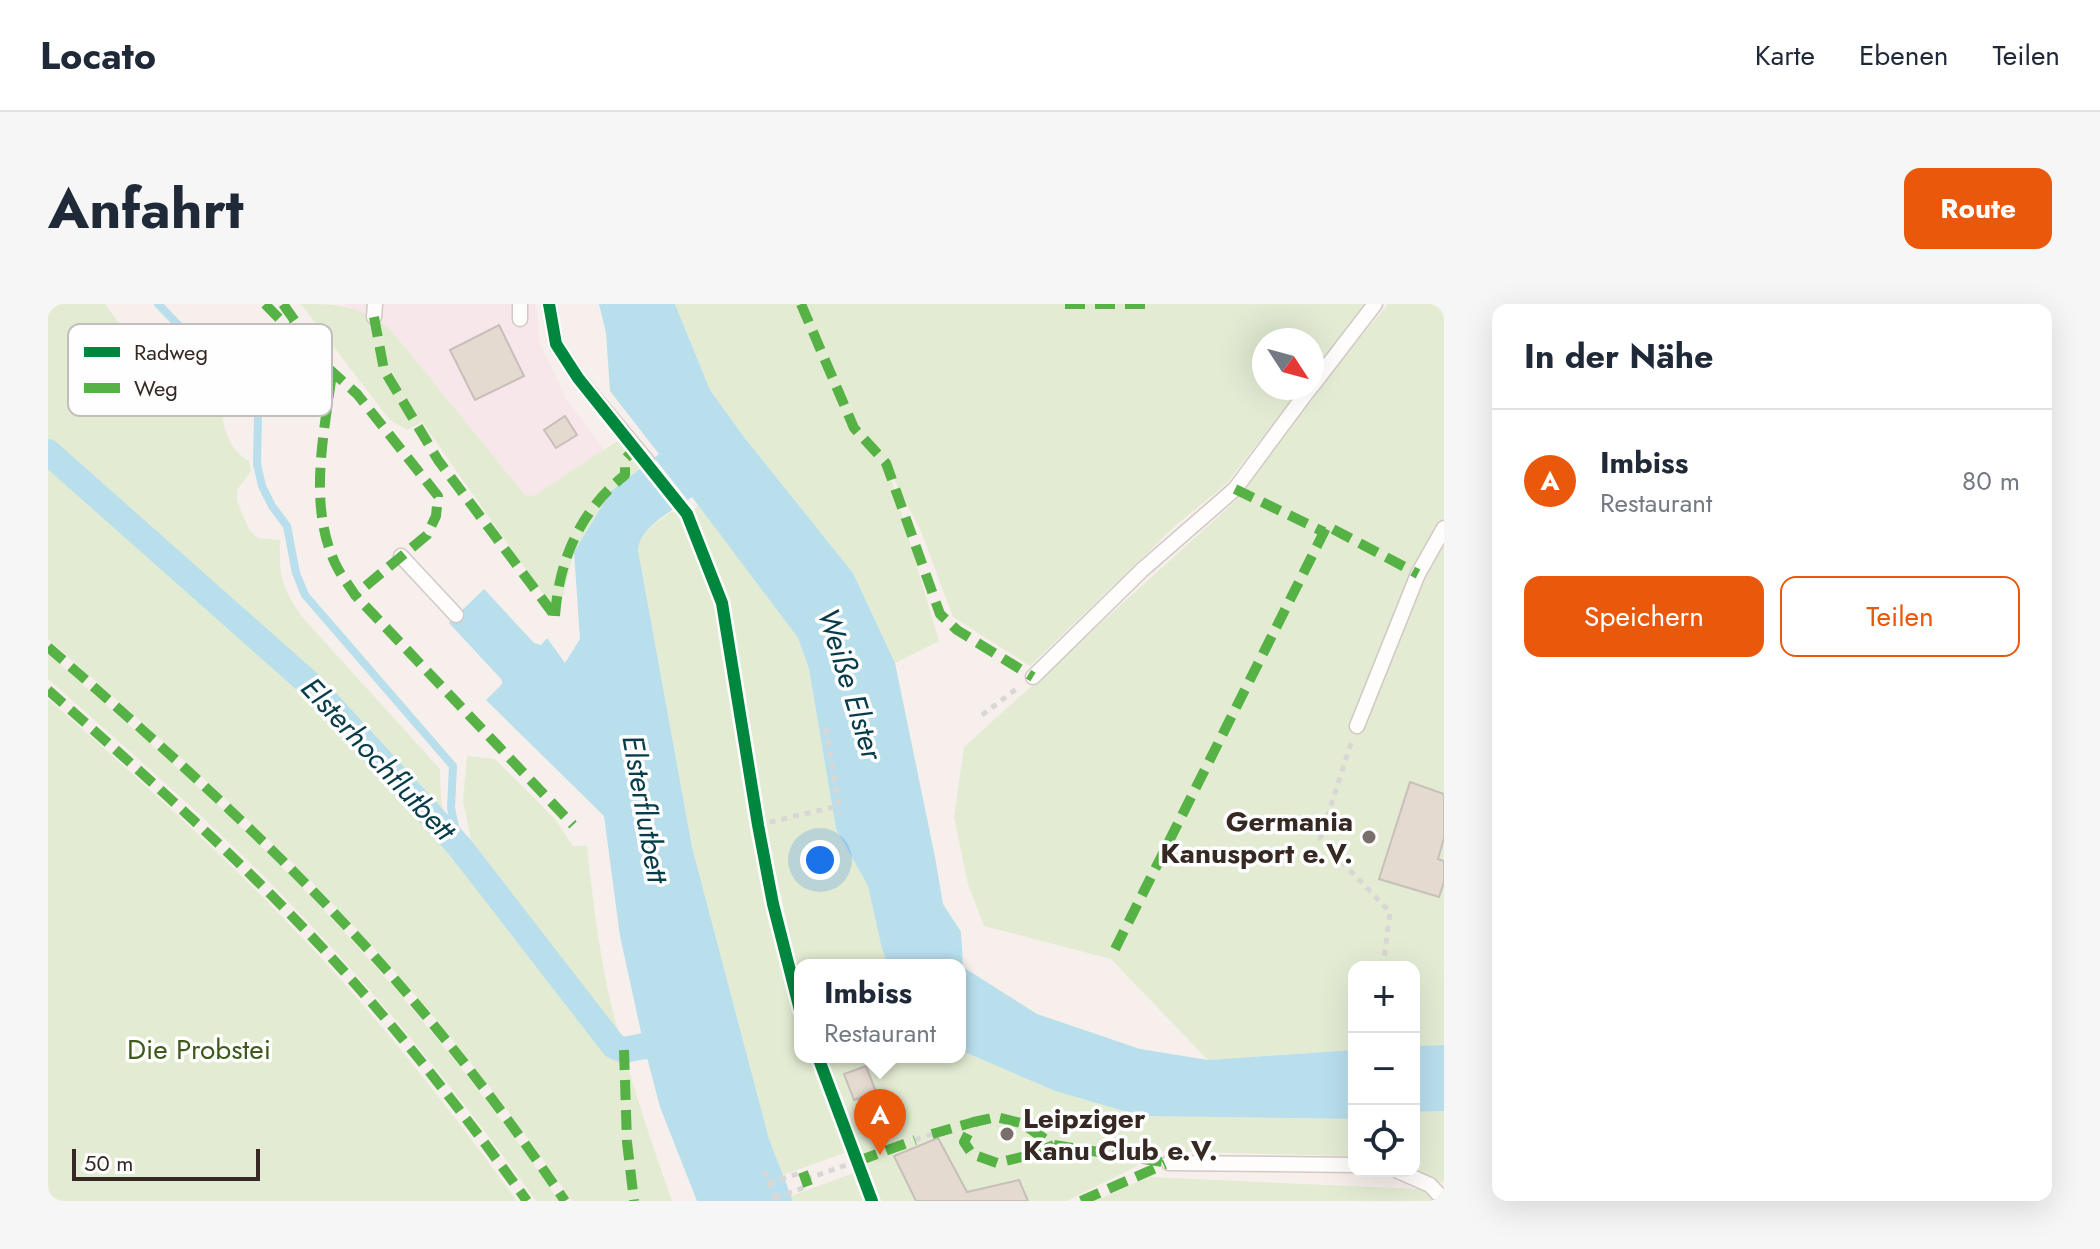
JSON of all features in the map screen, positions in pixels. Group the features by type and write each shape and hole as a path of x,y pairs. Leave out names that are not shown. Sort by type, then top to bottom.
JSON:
{"lane":[{"path":"549,304 556,344 578,378 647,461"},
{"path":"1324,370 1375,304"},
{"path":"1033,677 1142,570 1235,489 1301,400"},
{"path":"1357,726 1418,574 1444,528"},
{"path":"401,556 456,615"},
{"path":"1169,1163 1348,1165"},
{"path":"1412,1177 1430,1185 1444,1200"}],"path":[{"path":"982,715 1033,677"},
{"path":"1357,726 1320,839 1390,912 1384,961"},
{"path":"758,825 839,809 826,728"},
{"path":"915,1140 932,1134"},
{"path":"806,1179 858,1161"},
{"path":"765,1171 776,1200 808,1186"},
{"path":"769,1183 803,1172"}],"shaded area":[{"path":"343,304 536,304 539,341 566,399 605,451 533,496 525,495 391,330"}],"green space":[{"name":"Elsterhochflutbett","path":"48,304 105,304 120,324 68,324 68,416 222,416 232,446 249,461 251,471 237,490 237,501 249,530 258,538 280,540 283,581 303,618 440,769 444,814 452,832 467,852 472,844 463,801 467,756 495,759 555,819 573,846 587,846 598,937 614,1018 672,1201 572,1201 477,1071 409,987 336,907 206,781 48,639"},
{"path":"301,304 349,308 369,315 391,330 525,495 533,496 619,440 640,466 639,469 611,491 574,552 560,608 553,608 422,422 407,430 389,419 332,345 332,324 316,324"},
{"path":"675,304 1367,304 1324,358 1324,328 1252,328 1252,400 1292,400 1226,484 1175,526 1030,666 953,617 921,531 888,468 939,641 895,663 853,573 710,390"},
{"path":"1388,304 1444,304 1444,1045 1420,1046 1420,961 1348,961 1348,1050 1208,1060 1111,959 984,926 968,884 954,817 964,747 1240,497 1310,400 1324,400 1324,381"},
{"path":"699,505 798,638 809,669 836,829 868,886 886,959 795,959 765,824 729,601 694,509"},
{"path":"671,512 677,512 714,604 750,826 766,906 794,1015 794,1063 812,1063 847,1152 783,1175 769,1139 692,847 638,550 642,538"},
{"path":"48,654 256,841 349,938 438,1039 559,1201 536,1201 414,1042 315,929 195,811 48,679"},
{"name":"Die Probstei","path":"48,699 215,850 310,946 417,1070 517,1201 48,1201"},
{"name":"Leipziger Kanu Club e.V.","path":"966,1053 1055,1091 1141,1116 1348,1119 1348,1156 1155,1151 1137,1166 1067,1201 881,1201 828,1063 966,1063"},
{"path":"1444,1111 1444,1181 1438,1183 1420,1172 1420,1112"},
{"path":"854,1173 864,1201 793,1201 791,1196"},
{"path":"1149,1177 1415,1189 1430,1185 1444,1201 1094,1201"}],"water":[{"path":"599,304 675,304 710,390 853,573 895,663 943,904 961,932 963,959 886,959 868,886 836,829 809,669 798,638 692,497 651,526 640,541 638,550 692,847 769,1139 793,1201 697,1201 660,1107 644,1046 620,936 604,816 486,700 502,684 502,680 449,623 484,589 534,643 541,645 547,638 565,663 580,639 574,552 611,491 659,454 610,391 606,333"},
{"path":"966,969 1037,1014 1140,1049 1208,1060 1348,1050 1348,1119 1141,1116 1055,1091 966,1053"},
{"path":"1444,1045 1444,1111 1420,1112 1420,1046"}],"pier":[{"path":"653,456 689,502 675,512 640,466"}],"building":[{"path":"499,325 524,376 475,400 450,350"},
{"path":"565,416 577,435 556,448 544,430"},
{"path":"1410,782 1444,794 1444,838 1438,859 1444,861 1444,882 1439,897 1379,879"},
{"path":"866,1066 876,1092 854,1100 844,1074"},
{"path":"938,1138 967,1192 1019,1180 1028,1201 916,1201 894,1156"}],"waterway":[{"path":"158,304 177,324"},
{"path":"258,416 257,464 262,486 287,526 296,573 305,595 453,766 451,808 459,846"},
{"name":"Elsterhochflutbett","path":"48,452 313,687 459,846 614,1046 624,1050 644,1046 678,1049"}],"marked path":[{"path":"265,304 284,324"},
{"path":"283,304 297,324"},
{"path":"801,304 854,428 886,463 940,614 957,630 1033,677"},
{"path":"1065,304 1155,304"},
{"path":"374,317 384,370 438,460 555,616"},
{"path":"332,372 357,394 438,496 436,516 427,535 355,595"},
{"path":"326,416 320,493 327,540 337,567 355,595 573,825"},
{"path":"555,616 561,575 575,538 596,504 625,475 625,459 636,448"},
{"path":"1235,489 1324,532"},
{"path":"1115,949 1327,526 1418,574"},
{"path":"48,647 204,786 332,911 438,1030 504,1114 565,1201"},
{"path":"48,690 217,842 313,938 424,1066 527,1201"},
{"path":"624,1050 627,1142 634,1201"},
{"path":"1054,1145 997,1163 972,1154 964,1142 974,1122 996,1117 1021,1123 1054,1145 1169,1163"},
{"path":"932,1134 974,1122"},
{"path":"858,1161 915,1140"},
{"path":"1081,1201 1165,1164"},
{"path":"803,1172 808,1186"}],"cycle path":[{"path":"549,304 556,344 578,378 687,514 722,603 758,825 773,904 794,986"},
{"path":"820,1063 872,1201"}],"place":[{"name":"Germania Kanusport e.V.","path":"1369,837"},
{"name":"Leipziger Kanu Club e.V.","path":"1007,1134"},
{"name":"Imbiss","path":"880,1155"}],"water label":[{"name":"Weiße Elster","path":"850,684"},
{"name":"Elsterflutbett","path":"645,809"}]}
